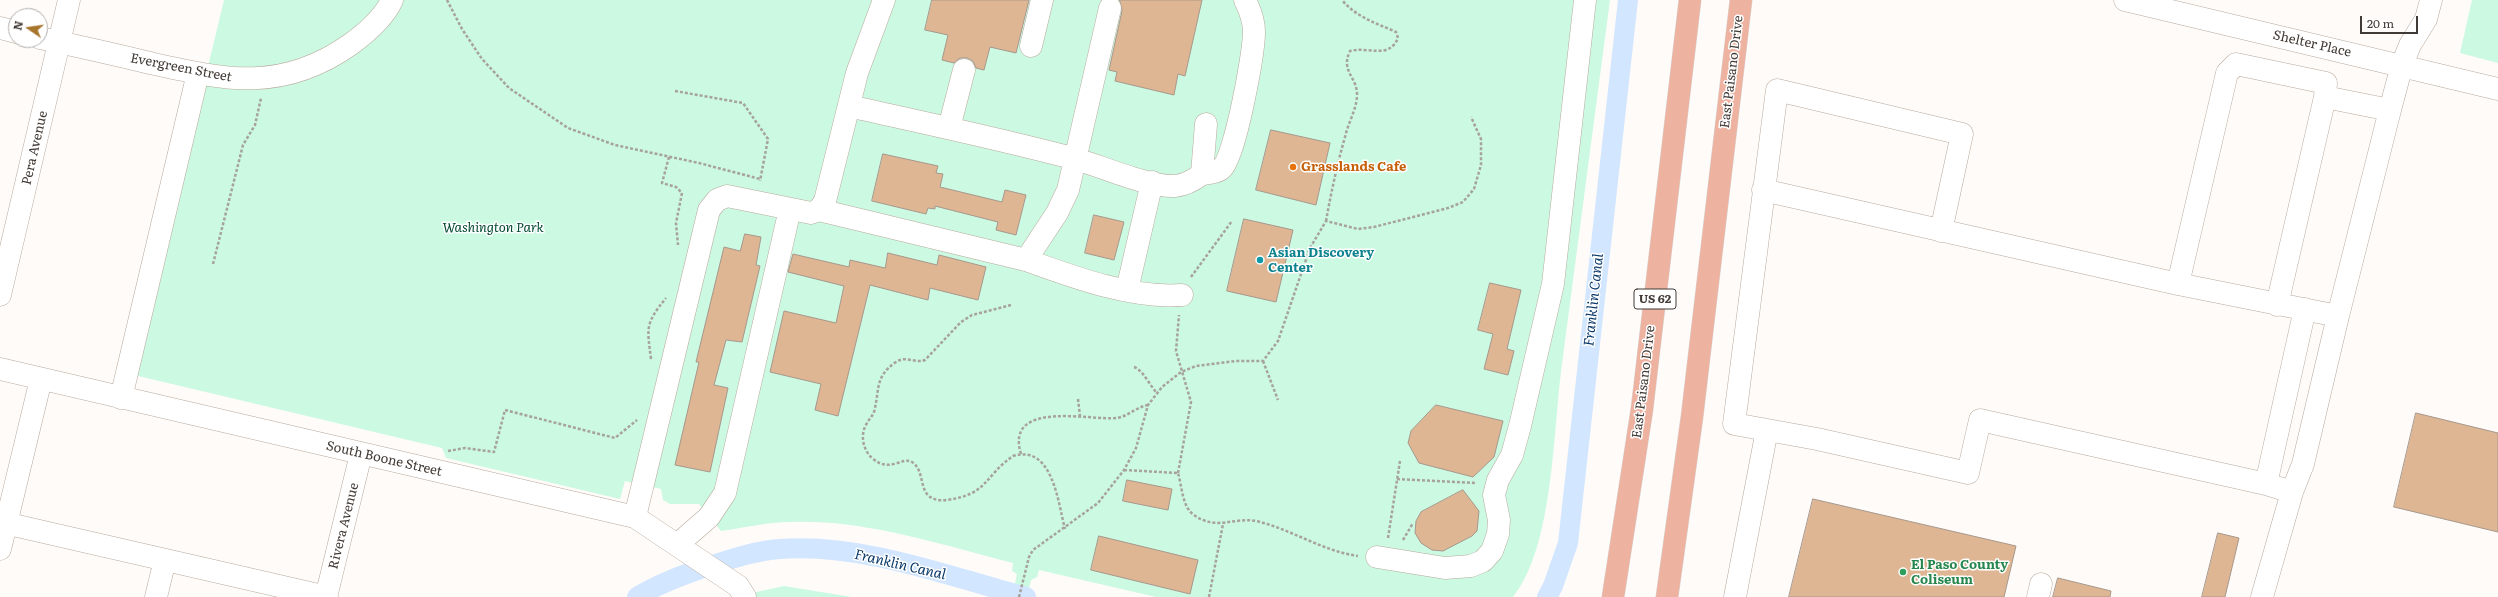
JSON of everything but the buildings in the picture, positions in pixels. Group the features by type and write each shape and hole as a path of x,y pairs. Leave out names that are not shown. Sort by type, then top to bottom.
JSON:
{"main road":[{"name":"East Paisano Drive","path":"1613,597 1642,409 1690,0"},
{"name":"East Paisano Drive","path":"1667,597 1692,417 1741,0"}],"street":[{"name":"Pera Avenue","path":"0,295 50,40 69,0"},
{"name":"Evergreen Street","path":"50,40 198,73 232,79 265,78 289,74 309,67 342,50 367,32 392,0"},
{"path":"819,210 825,201 857,73 884,0"},
{"path":"1031,46 1042,0"},
{"path":"849,106 949,128 1076,159 1152,182 1175,186 1191,182 1202,174 1217,172 1223,168 1230,155 1245,93 1254,32 1251,12 1245,0"},
{"path":"1382,553 1445,568 1470,566 1483,561 1492,551 1498,534 1499,520 1494,496 1498,480 1512,455 1553,284 1586,0"},
{"name":"Shelter Place","path":"2125,0 2498,89"},
{"path":"2262,597 2292,492 2303,464 2338,316 2402,65 2410,45 2426,19 2431,0"},
{"path":"1026,260 1057,213 1068,190 1110,8"},
{"path":"2178,284 2227,73 2236,64 2318,81 2326,83 2325,97 2277,305"},
{"path":"949,128 964,70"},
{"path":"121,398 198,73"},
{"path":"1941,231 1962,134 1777,90 1734,424 1968,473 1980,420 2266,484 2292,492"},
{"path":"2325,97 2390,110"},
{"path":"1202,174 1206,124"},
{"path":"1127,290 1152,182"},
{"path":"1763,190 2178,284 2338,316"},
{"path":"635,517 709,210 717,200 727,196 811,213 819,210 1026,260 1059,272 1143,295 1182,295"},
{"path":"681,546 720,504 725,493 790,208"},
{"path":"2266,484 2305,310"},
{"name":"South Boone Street","path":"0,369 635,517 681,546 742,592"},
{"path":"0,549 3,523 41,379"},
{"path":"1735,597 1767,430"},
{"name":"Rivera Avenue","path":"327,597 361,454"},
{"path":"3,523 327,597"},
{"path":"156,597 165,560"}],"path":[{"path":"447,0 462,29 482,59 509,88 534,107 568,128 615,145 760,179"},
{"path":"1263,362 1278,341 1310,248 1326,221 1343,142 1355,109 1357,94 1347,68 1346,59 1350,51 1359,48 1374,52 1383,52 1395,45 1398,38 1396,32 1362,17 1350,9 1342,0"},
{"path":"213,264 243,145 255,125 265,78"},
{"path":"676,90 743,103 768,138 756,202"},
{"path":"1326,221 1358,229 1374,227 1448,208 1463,202 1474,189 1481,165 1481,139 1471,117"},
{"path":"669,157 662,183 676,187 682,193 676,223 678,243 677,250"},
{"path":"1232,222 1188,280 1182,295 1175,340 1176,351 1191,402 1178,473 1184,499 1193,514 1205,522 1223,524 1241,520 1255,521 1341,552 1382,553 1401,542 1413,523"},
{"path":"651,363 648,332 652,313 666,298 667,292"},
{"path":"1012,305 972,315 961,322 925,360 920,362 907,359 898,360 887,368 880,378 873,415 863,429 863,441 872,458 884,465 906,460 912,462 918,469 927,494 934,499 944,500 966,498 978,491 1006,461 1021,454 1034,457 1045,465 1052,479 1064,529"},
{"path":"1018,597 1026,566 1033,550 1098,503 1124,470 1140,440 1148,405 1158,393 1183,372 1215,363 1263,362"},
{"path":"1263,362 1278,400"},
{"path":"1134,367 1142,373 1147,382 1158,393"},
{"path":"1078,399 1080,416"},
{"path":"1021,454 1018,445 1020,435 1024,428 1033,421 1048,417 1080,416 1117,418 1127,414 1139,406 1148,405"},
{"path":"441,452 465,448 494,452 505,410 615,438 637,420 639,413"},
{"path":"1382,553 1400,461"},
{"path":"1124,470 1178,473"},
{"path":"1397,479 1456,480 1476,484 1480,481"},
{"path":"1209,597 1223,524"}],"green space":[{"name":"Washington Park","path":"224,0 1610,0 1562,364 1550,486 1537,548 1527,575 1513,597 1156,597 1039,570 1037,577 1031,580 1027,597 1012,597 1017,574 1012,571 1013,563 931,541 875,529 818,522 773,523 721,531 699,504 670,504 663,500 661,489 625,481 620,499 446,458 442,448 134,375"},
{"path":"2472,0 2498,0 2498,63 2460,53"},
{"path":"784,586 852,597 734,597"}],"waterway":[{"name":"Franklin Canal","path":"1547,597 1553,586 1568,543 1628,0"},
{"name":"Franklin Canal","path":"637,597 678,577 741,556 770,550 811,548 842,551 904,563 1026,597"}],"place":[{"name":"Grasslands Cafe","path":"1293,167"},
{"name":"Asian Discovery Center","path":"1260,260"},
{"name":"El Paso County Coliseum","path":"1903,572"}]}
